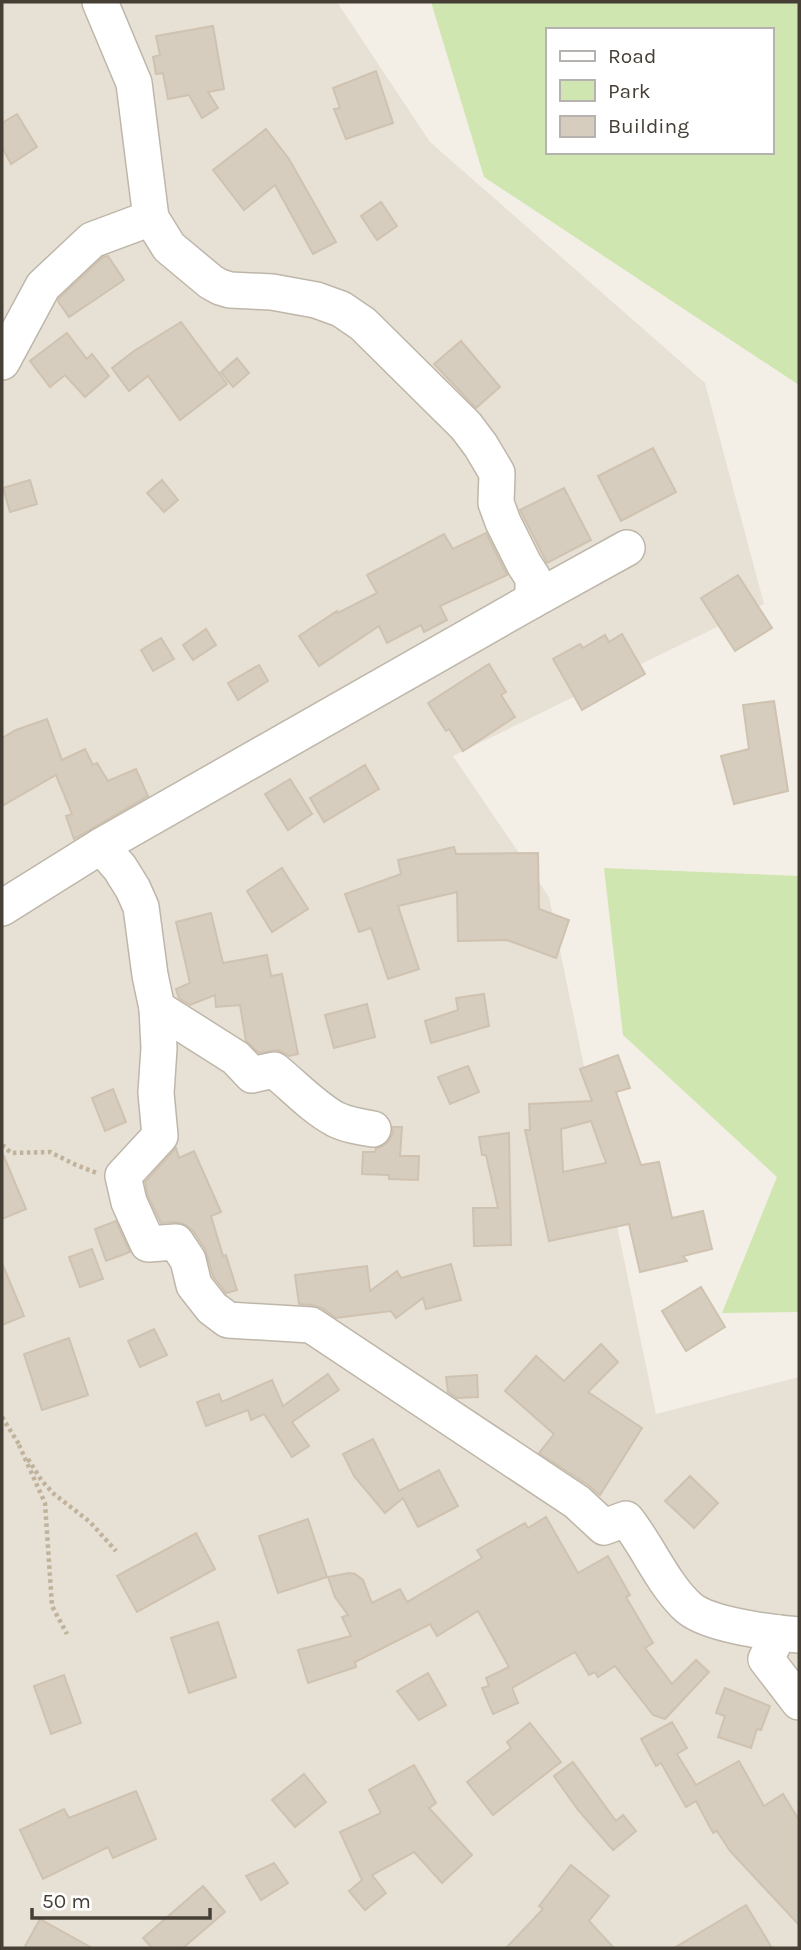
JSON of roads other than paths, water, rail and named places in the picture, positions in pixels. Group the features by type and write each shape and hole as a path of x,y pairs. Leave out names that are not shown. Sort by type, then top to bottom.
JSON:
{"street":[{"path":"100,2 134,83 151,218 169,247 220,287 316,300 341,309 363,324 466,426 498,473 496,503 503,522 533,578 533,600"},
{"path":"2,362 44,286 53,276 92,240 151,218"},
{"path":"2,908 101,846 627,548"},
{"path":"101,846 120,868 141,907 150,975 158,1008 156,1093 160,1136 123,1176 129,1202 148,1244 176,1242 188,1260 194,1285 212,1308 228,1320 311,1325 576,1502 604,1527 626,1519 640,1536 677,1595 690,1609 708,1619 789,1634"},
{"path":"158,1008 236,1058 252,1075 274,1070 337,1120 373,1129"},
{"path":"789,1634 766,1659 799,1702"}]}
